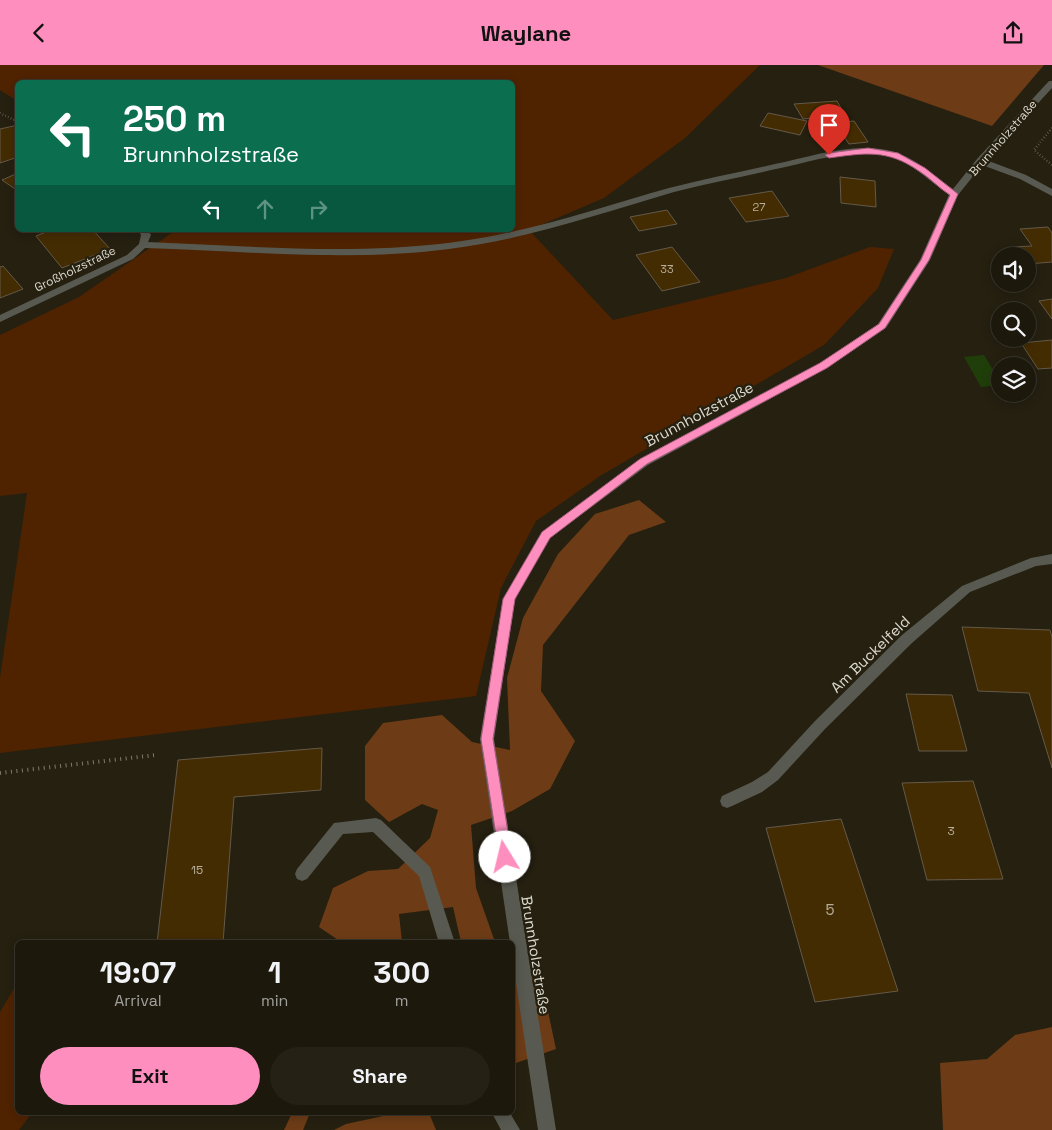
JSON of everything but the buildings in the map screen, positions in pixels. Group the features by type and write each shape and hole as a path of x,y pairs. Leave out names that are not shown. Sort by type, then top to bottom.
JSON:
{"street":[{"name":"Brunnholzstraße","path":"546,1130 487,739 509,599 546,535 644,461 824,365 882,326 925,260 954,194 980,161 1052,83"},
{"path":"144,232 146,235 143,245 347,251 406,249 487,241 545,227 676,189 829,155 868,150 896,155 922,169 939,185 954,194"},
{"path":"980,161 1023,177 1052,193"},
{"name":"Großholzstraße","path":"0,319 130,257 143,245"},
{"name":"Am Buckelfeld","path":"727,801 757,787 772,776 907,639 966,589 1035,561 1052,559"},
{"path":"302,874 338,828 376,825 425,872 446,940"},
{"path":"502,1115 511,1130"}],"path":[{"path":"0,113 15,120"},
{"path":"1052,129 1034,150 1052,165"},
{"path":"0,773 156,755"}],"shaded area":[{"path":"0,65 760,65 685,138 604,198 529,230 613,320 786,278 870,247 894,249 878,288 824,345 600,476 536,521 501,588 476,696 0,753 0,678 27,493 0,496 0,335 79,297 173,232 515,232 515,80 15,80 15,100 0,90"},
{"path":"818,65 1044,65 992,126"},
{"path":"984,355 991,366 991,386 981,387 964,357"},
{"path":"639,500 666,522 629,535 543,645 541,691 575,741 550,789 512,811 471,825 476,888 494,940 461,940 453,907 399,914 402,940 338,940 319,927 333,888 368,871 398,869 430,838 438,810 422,804 389,822 365,800 365,746 383,723 442,715 472,742 510,750 507,678 523,618 558,554 595,514"},
{"path":"515,962 543,988 556,1049 515,1063"},
{"path":"15,986 15,1115 30,1115 19,1130 0,1130 0,1012"},
{"path":"1052,1027 1052,1130 943,1130 940,1063 987,1059 1015,1035"},
{"path":"291,1115 309,1115 303,1130 284,1130"},
{"path":"388,1115 430,1115 436,1130 334,1130 346,1124"}],"route":[{"path":"505,857 487,739 509,599 546,535 644,461 824,365 882,326 925,260 954,194 939,185 922,169 896,155 868,150 829,155"}]}
